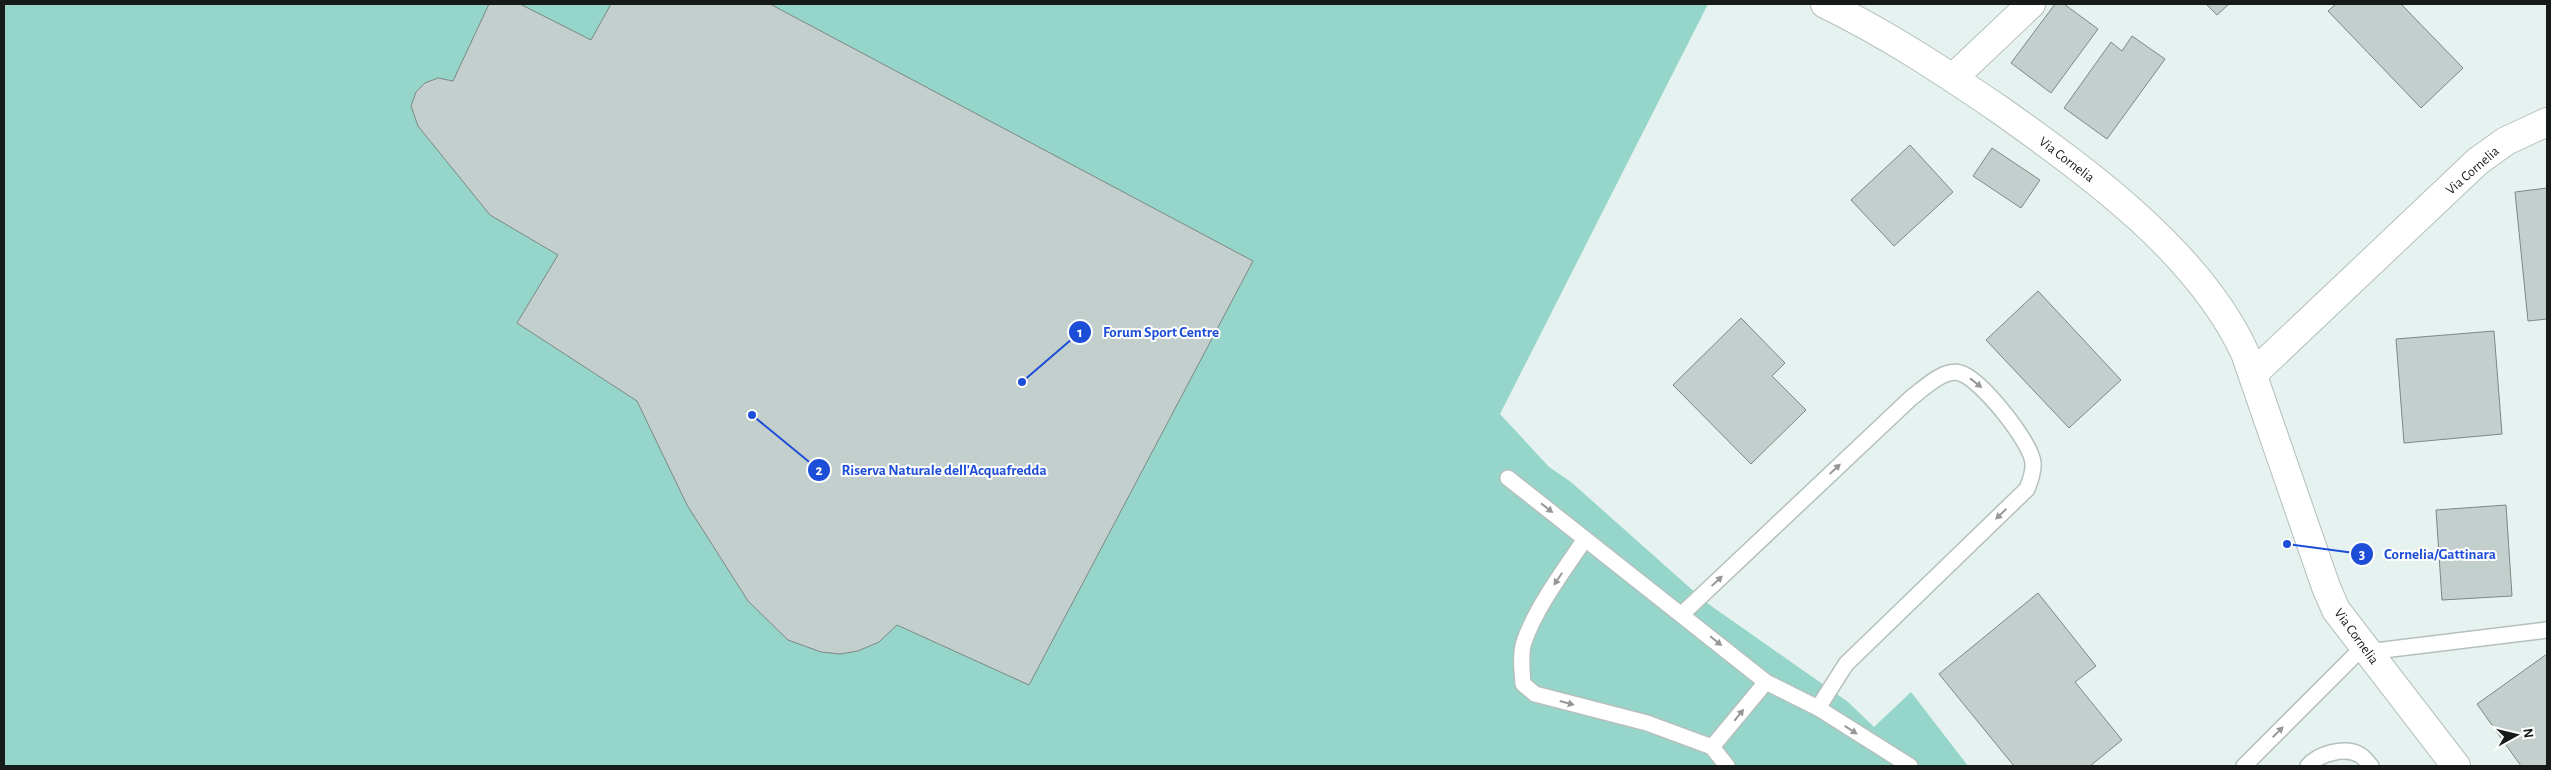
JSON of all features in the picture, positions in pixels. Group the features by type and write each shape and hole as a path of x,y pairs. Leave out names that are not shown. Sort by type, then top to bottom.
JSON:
{"street":[{"name":"Via Cornelia","path":"1825,4 1855,18 1953,78 2094,180 2134,214 2193,274 2218,305 2238,338 2253,374 2326,587 2336,610 2456,766"},
{"path":"1953,78 2031,4"},
{"name":"Via Cornelia","path":"2253,374 2478,162 2506,142 2547,122"}],"lane":[{"path":"1682,614 1911,398 1945,374 1960,372 1978,382 2018,431 2033,462 2032,478 2027,489 1846,664 1818,708"},
{"path":"1508,478 1766,682 1818,708 1910,766"},
{"path":"1585,539 1549,593 1524,642 1521,662 1524,684 1535,694 1647,723 1712,748 1727,766"},
{"path":"2244,766 2365,650 2547,630"},
{"path":"1712,748 1766,682"},
{"path":"2308,766 2314,759 2339,751 2359,754 2371,766"}],"green space":[{"path":"4,4 1708,4 1500,414 1549,467 1571,482 1707,603 1848,702 1874,727 1911,692 1968,766 4,766"}],"building":[{"path":"489,4 520,4 591,40 611,4 770,4 1253,261 1029,685 897,625 879,642 858,651 840,654 821,652 788,640 748,601 687,505 637,401 517,323 558,255 490,215 418,126 411,106 416,92 425,83 438,78 453,81"},
{"path":"2055,4 2064,4 2098,29 2051,93 2011,63"},
{"path":"2206,4 2229,4 2217,15"},
{"path":"2336,4 2401,4 2463,68 2421,108 2328,11"},
{"path":"2132,36 2165,59 2107,139 2064,108 2111,42 2122,51"},
{"path":"1910,145 1953,192 1894,246 1851,200"},
{"path":"1992,148 2040,180 2021,208 1973,176"},
{"path":"2547,188 2547,319 2528,321 2515,192"},
{"path":"2038,291 2121,380 2069,428 1986,340"},
{"path":"1741,318 1785,363 1772,376 1806,410 1751,464 1673,385"},
{"path":"2494,331 2502,434 2404,443 2396,339"},
{"path":"2506,505 2512,596 2442,600 2436,510"},
{"path":"2038,593 2096,666 2075,682 2122,740 2090,766 2014,766 1939,674"},
{"path":"2547,654 2547,766 2521,766 2477,704"}],"place":[{"name":"Forum Sport Centre","path":"1022,382"},
{"name":"Riserva Naturale dell'Acquafredda","path":"752,415"},
{"name":"Cornelia/Gattinara","path":"2287,544"}]}
